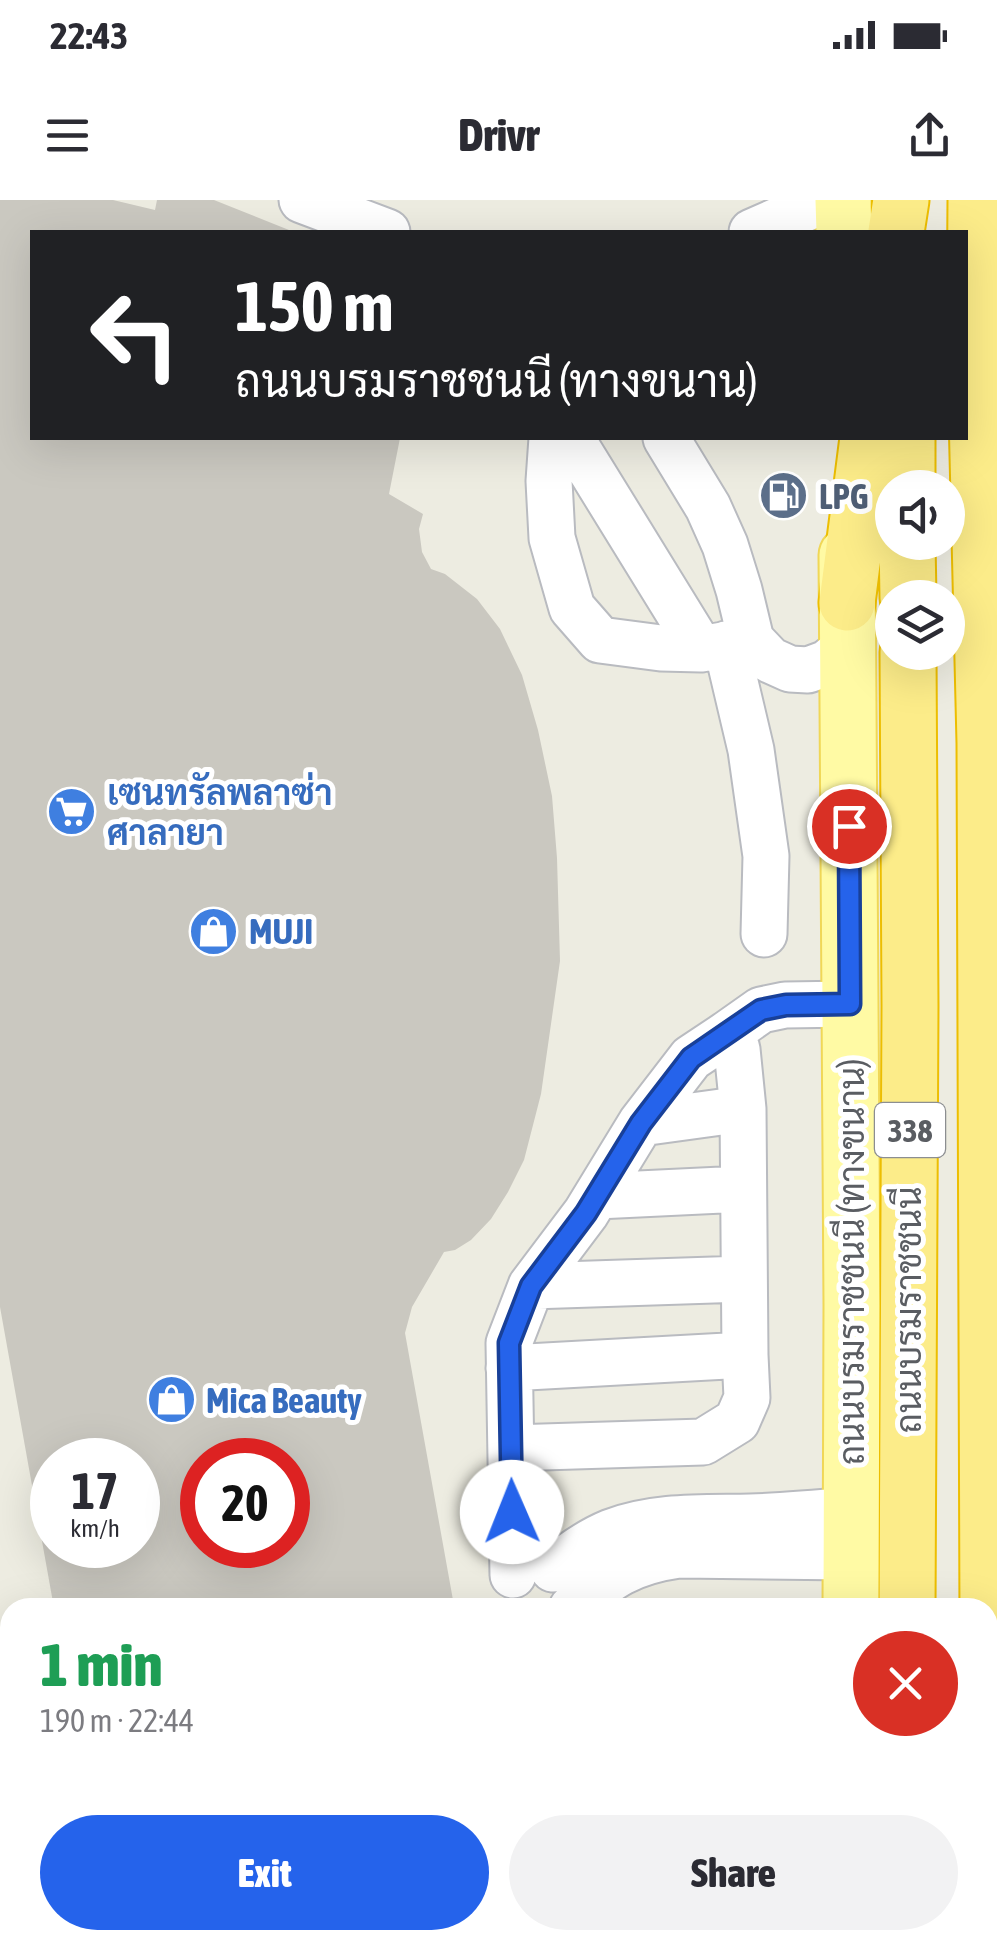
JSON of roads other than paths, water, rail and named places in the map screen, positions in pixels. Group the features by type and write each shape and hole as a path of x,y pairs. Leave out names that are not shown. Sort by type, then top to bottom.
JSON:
{"highway":[{"path":"896,230 903,200"},
{"path":"903,200 905,230"},
{"name":"338","path":"976,200 975,332 985,743 988,1598"},
{"path":"848,624 868,440"},
{"path":"907,440 907,470"},
{"path":"985,743 997,627"},
{"name":"ถนนบรมราชชนนี","path":"906,1598 908,670"}],"main road":[{"path":"844,200 844,230"},
{"name":"ถนนบรมราชชนนี (ทางขนาน)","path":"846,440 851,1558"}],"street":[{"path":"302,200 382,230"},
{"path":"757,230 825,200"},
{"path":"552,440 552,538 572,608 600,640 661,648 726,644 790,668 808,670 828,663 848,624"},
{"path":"573,440 726,644 751,750 766,856 764,934"},
{"path":"667,440 708,507 739,590 726,644"},
{"path":"850,1004 786,1005 761,1010 691,1058 641,1123 586,1213 531,1286 509,1343 509,1368 524,1447 542,1589 611,1576 652,1559 698,1555 851,1558"},
{"path":"524,1447 704,1442 737,1422 747,1398 742,1109 737,1048 727,1034"},
{"path":"641,1123 742,1109"},
{"path":"597,1196 743,1189"},
{"path":"531,1286 744,1278"},
{"path":"509,1368 745,1355"}],"place":[{"name":"LPG","path":"784,496"},
{"name":"เซนทรัลพลาซ่า ศาลายา","path":"72,812"},
{"name":"MUJI","path":"214,931"},
{"name":"Mica Beauty","path":"171,1400"}]}
